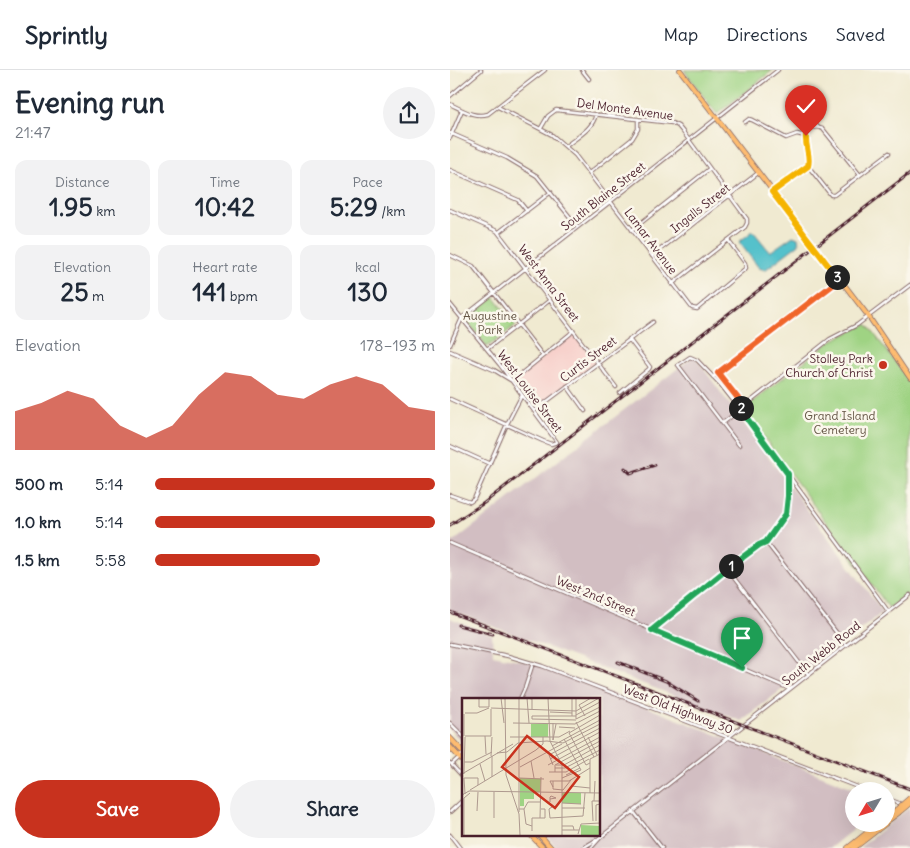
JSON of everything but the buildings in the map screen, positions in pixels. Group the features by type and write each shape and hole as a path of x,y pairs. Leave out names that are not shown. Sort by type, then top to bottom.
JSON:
{"highway":[{"path":"450,738 462,751"},
{"path":"450,747 462,760"},
{"path":"897,812 910,798"},
{"path":"897,812 910,803"},
{"path":"848,848 868,832"},
{"path":"854,848 874,832"},
{"path":"532,836 543,848"},
{"path":"541,836 551,848"}],"main road":[{"path":"680,70 868,317 910,378"}],"street":[{"path":"450,96 481,70"},
{"path":"450,104 471,115 480,116 488,114 545,70"},
{"path":"582,70 589,79"},
{"name":"South Blaine Street","path":"450,345 462,318 778,70"},
{"path":"794,100 813,122 823,129 860,175"},
{"name":"Lamar Avenue","path":"498,107 541,128 566,146 589,173 691,308 697,309 746,268 745,263 728,240"},
{"path":"450,138 462,110"},
{"name":"Del Monte Avenue","path":"541,128 548,116 556,110 672,123 678,126 746,219 747,223 728,240"},
{"path":"566,146 591,126 596,114"},
{"path":"589,173 632,139 638,130 638,119"},
{"path":"745,122 752,120 786,138 797,134 806,136"},
{"path":"772,192 808,166 810,159 805,142 806,133 809,129 818,126"},
{"path":"451,133 507,158 537,176 578,227"},
{"path":"808,166 831,195 834,195 888,153"},
{"path":"632,230 709,169"},
{"path":"450,170 518,200 527,210"},
{"name":"Ingalls Street","path":"652,256 758,173"},
{"path":"499,232 551,192"},
{"name":"West Anna Street","path":"450,210 499,232 616,387"},
{"path":"672,284 728,240"},
{"path":"450,255 473,266 543,356"},
{"path":"713,377 839,280"},
{"path":"723,423 830,339 849,330 910,285"},
{"path":"487,349 550,300"},
{"name":"West Louise Street","path":"450,304 500,365 557,442 552,444 507,424"},
{"name":"Curtis Street","path":"534,411 653,322"},
{"path":"450,351 494,370 512,381 573,330"},
{"path":"620,393 649,369 649,365 629,339"},
{"path":"739,445 678,365 690,357 697,360 740,409 888,611"},
{"path":"494,370 500,365"},
{"path":"718,373 744,406"},
{"path":"568,386 585,411"},
{"path":"450,495 470,502 474,499 522,395"},
{"path":"450,398 507,424"},
{"path":"450,446 490,464"},
{"path":"652,630 727,569 759,545 766,542 786,514 788,474"},
{"path":"766,542 846,644"},
{"name":"West 2nd Street","path":"450,543 790,688"},
{"path":"727,569 808,674"},
{"name":"South Webb Road","path":"583,848 601,837 910,595"},
{"name":"West Old Highway 30","path":"450,644 533,663 845,782"},
{"path":"520,698 533,663"},
{"path":"450,723 462,735"},
{"path":"460,757 451,764 462,776"},
{"path":"895,801 910,807"},
{"path":"450,812 462,802"},
{"path":"633,811 662,848"},
{"path":"450,835 460,848"},
{"name":"South Webb Road","path":"591,848 601,837"}],"shaded area":[{"path":"573,333 596,362 535,408 514,381"},
{"path":"694,356 883,612 741,721 450,610 450,540 453,542"},
{"path":"450,618 492,635 493,655 533,663 845,785 845,832 850,832 830,848 557,848 547,836 600,836 600,698 462,698 462,743 450,729"},
{"path":"910,807 910,848 859,848 879,832 895,832 895,819"}],"green space":[{"path":"684,70 773,70 717,114"},
{"name":"Augustine Park","path":"494,297 516,325 487,347 465,318"},
{"name":"Grand Island Cemetery","path":"867,324 906,377 910,375 910,592 889,608 743,409 831,341"}],"water":[{"path":"753,231 770,252 793,236 798,238 799,244 765,270 759,268 739,242"}],"railway":[{"path":"450,525 484,503 910,173"},
{"path":"625,468 630,473 655,465"},
{"path":"450,612 910,789"},
{"path":"458,625 493,634"},
{"path":"618,662 666,681 698,701"}],"place":[{"name":"Stolley Park Church of Christ","path":"883,365"}],"route":[{"path":"742,668 652,630 727,569 763,542 766,542 786,514 788,474 740,409 744,406 718,373 839,280 772,192 808,166 810,159 805,142 806,136"}]}
